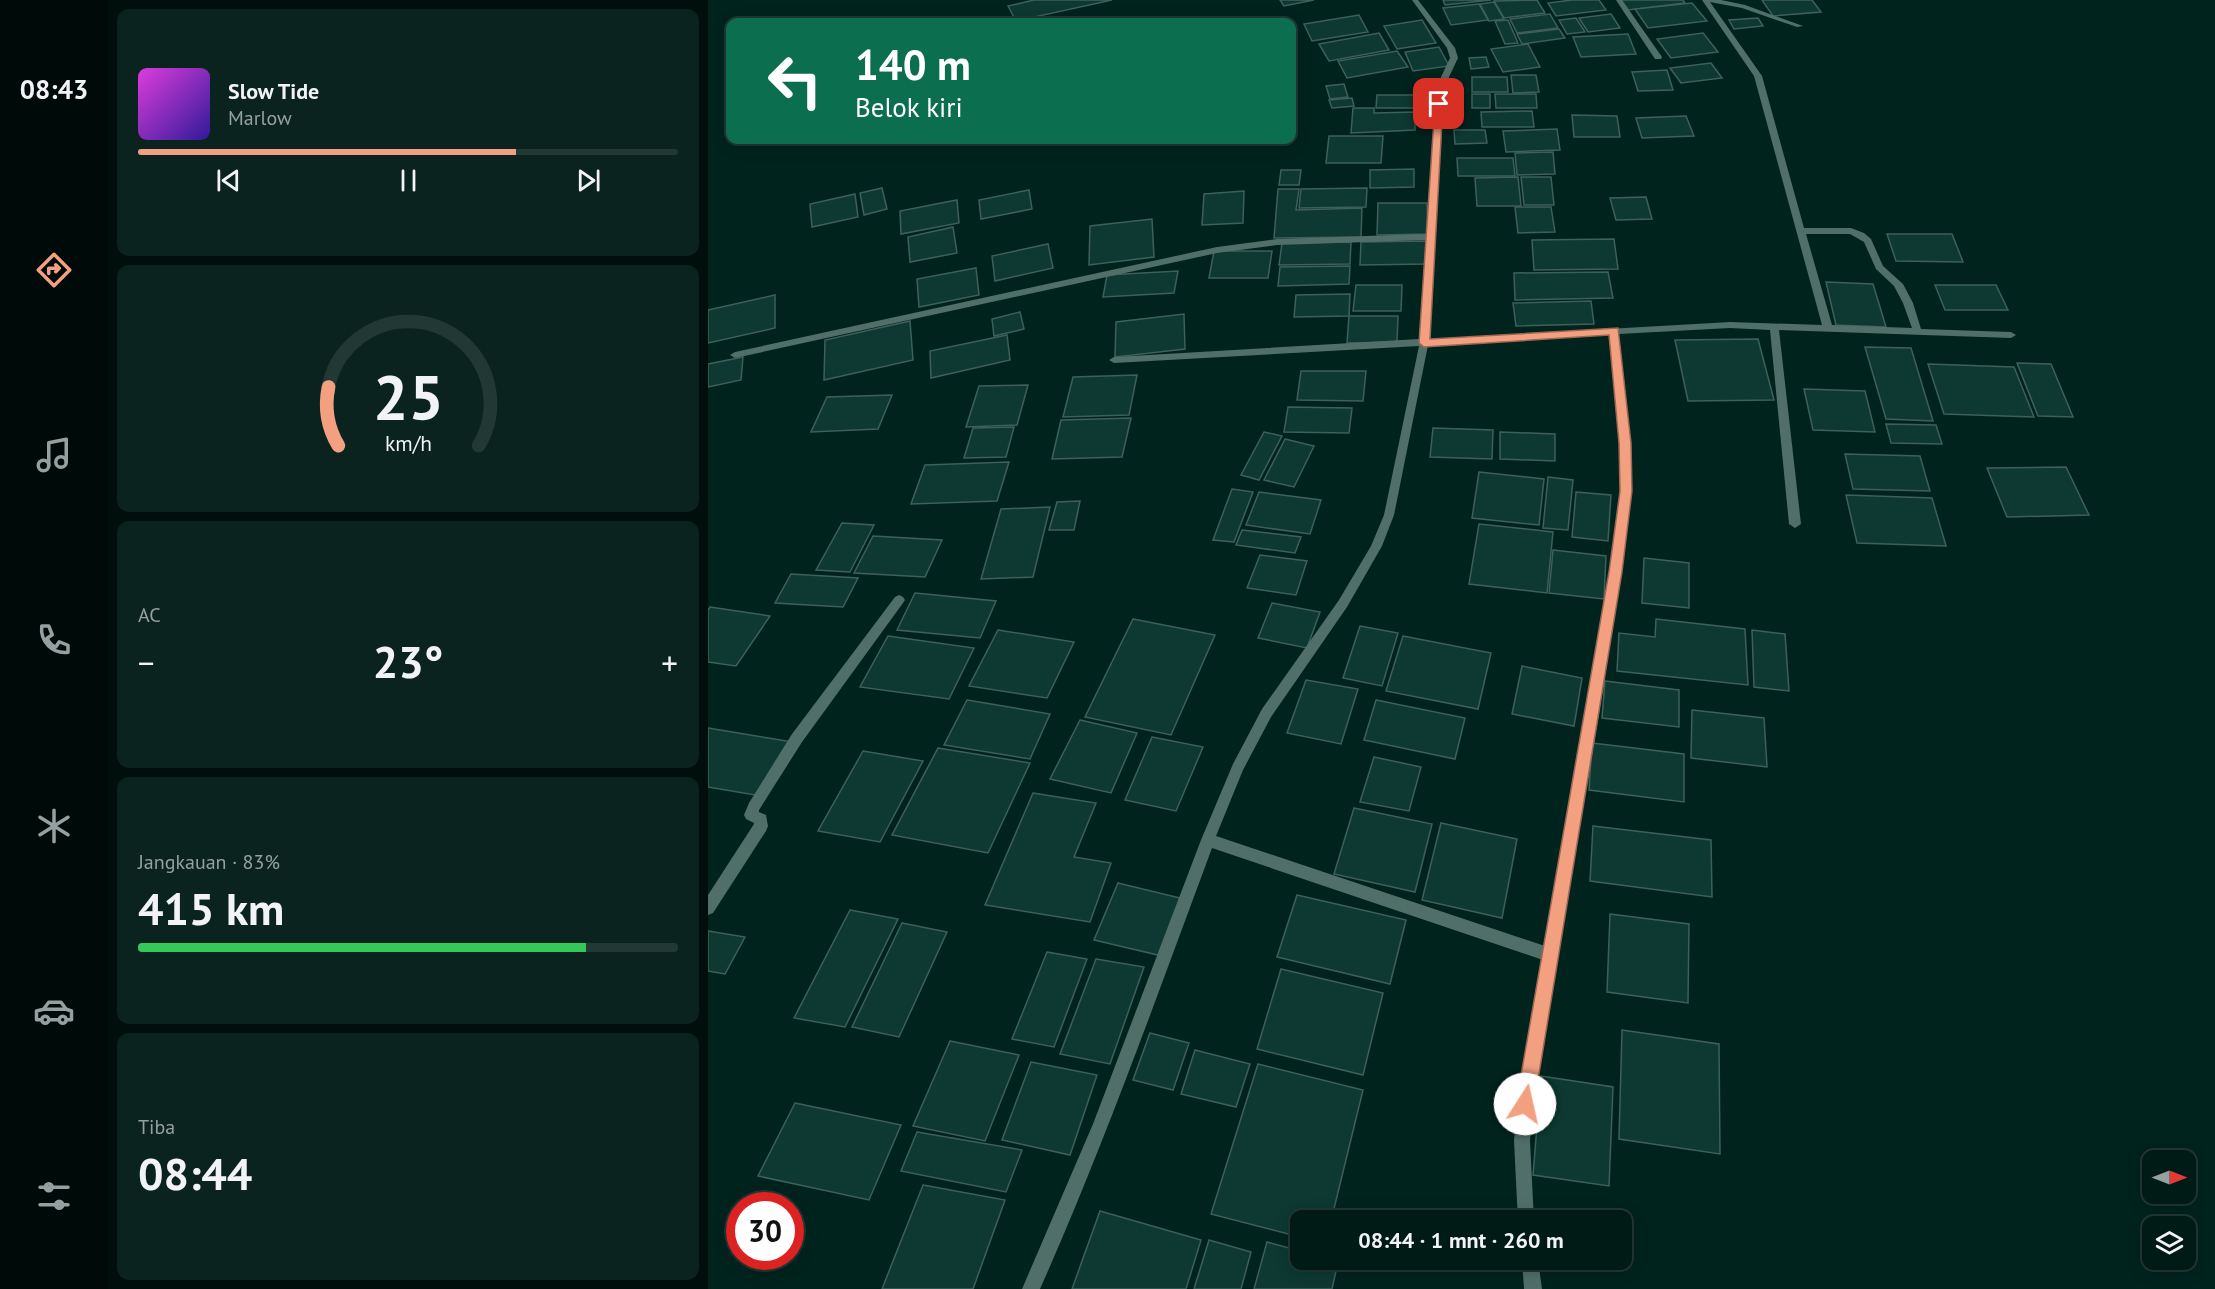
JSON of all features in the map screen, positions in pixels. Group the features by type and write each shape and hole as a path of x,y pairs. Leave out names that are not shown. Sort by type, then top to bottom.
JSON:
{"street":[{"path":"1031,1289 1080,1181 1208,840 1256,732 1291,676 1352,592 1380,542 1397,481 1424,343 1439,104 1445,77 1454,58 1451,48 1415,0"},
{"path":"1619,0 1658,57"},
{"path":"1707,0 1743,6 1799,26"},
{"path":"1707,0 1758,76 1828,329"},
{"path":"1801,231 1851,231 1868,241 1879,267 1898,284 1908,303 1918,333"},
{"path":"735,355 1217,249 1277,242 1431,237"},
{"path":"1114,360 1730,325 2011,335"},
{"path":"1774,327 1795,524"},
{"path":"1525,1210 1522,1142 1525,1104 1593,714 1626,491 1625,443 1614,331"},
{"path":"708,908 761,826 761,819 752,815 754,807 797,738 899,600"},
{"path":"1208,840 1552,956"},
{"path":"1531,1270 1533,1289"}],"building":[{"path":"1034,0 1112,0 1030,18 1014,18 1008,6"},
{"path":"1280,0 1314,0 1284,6"},
{"path":"1443,0 1491,0 1445,5"},
{"path":"1537,0 1545,13 1504,18 1494,1"},
{"path":"1599,0 1606,10 1556,16 1548,3"},
{"path":"1621,0 1683,0 1685,3 1628,10"},
{"path":"1762,0 1812,0 1821,12 1773,16"},
{"path":"1494,2 1504,19 1489,21 1480,4"},
{"path":"1692,3 1707,21 1648,28 1635,9"},
{"path":"1479,4 1488,20 1451,25 1443,8"},
{"path":"1550,14 1558,28 1517,33 1510,19"},
{"path":"1611,14 1620,28 1588,32 1579,18"},
{"path":"1359,15 1368,32 1312,41 1304,24"},
{"path":"1576,18 1585,32 1567,34 1559,20"},
{"path":"1758,18 1763,26 1734,29 1729,20"},
{"path":"1422,20 1436,43 1397,49 1384,26"},
{"path":"1508,20 1518,43 1505,44 1495,21"},
{"path":"1559,29 1565,38 1522,44 1517,34"},
{"path":"1379,33 1389,50 1329,61 1319,44"},
{"path":"1703,33 1718,52 1671,58 1657,39"},
{"path":"1628,34 1636,54 1581,57 1573,37"},
{"path":"1528,44 1540,67 1503,72 1491,49"},
{"path":"1439,47 1449,66 1413,71 1405,52"},
{"path":"1397,51 1408,67 1347,78 1338,61"},
{"path":"1486,57 1489,67 1471,69 1469,58"},
{"path":"1711,63 1722,78 1681,83 1670,68"},
{"path":"1667,70 1673,90 1638,91 1632,72"},
{"path":"1511,75 1536,75 1539,92 1513,93"},
{"path":"1472,77 1507,77 1508,92 1472,92"},
{"path":"1344,84 1348,97 1330,99 1326,86"},
{"path":"1472,94 1490,94 1490,108 1472,108"},
{"path":"1495,94 1536,94 1537,108 1496,108"},
{"path":"1377,95 1417,95 1416,108 1376,108"},
{"path":"1352,98 1354,106 1332,108 1329,100"},
{"path":"1353,108 1374,108 1374,113 1415,112 1415,130 1351,133"},
{"path":"1532,111 1534,127 1482,127 1481,112"},
{"path":"1572,115 1617,116 1620,137 1574,137"},
{"path":"1686,116 1694,136 1642,138 1636,118"},
{"path":"1557,129 1560,150 1506,152 1503,131"},
{"path":"1454,130 1485,130 1487,143 1455,144"},
{"path":"1329,136 1383,136 1381,163 1326,163"},
{"path":"1553,152 1555,174 1517,175 1515,153"},
{"path":"1457,158 1513,158 1515,176 1458,176"},
{"path":"1414,169 1414,187 1370,188 1370,170"},
{"path":"1281,170 1301,170 1299,185 1279,185"},
{"path":"1518,177 1521,206 1477,206 1475,178"},
{"path":"1521,177 1551,177 1554,205 1524,205"},
{"path":"882,188 887,209 864,215 860,193"},
{"path":"1367,188 1366,207 1299,208 1301,189"},
{"path":"1278,189 1299,189 1296,210 1362,208 1361,237 1274,238"},
{"path":"1029,190 1032,209 981,219 979,200"},
{"path":"1244,191 1243,223 1202,225 1204,194"},
{"path":"855,194 858,217 812,227 810,204"},
{"path":"1646,197 1652,219 1616,220 1610,198"},
{"path":"957,200 959,223 901,234 900,211"},
{"path":"1378,203 1427,203 1428,234 1377,235"},
{"path":"1515,207 1551,207 1555,232 1518,233"},
{"path":"1152,219 1154,257 1089,265 1090,226"},
{"path":"953,227 957,253 910,262 908,237"},
{"path":"1887,234 1952,234 1963,262 1896,261"},
{"path":"1614,239 1618,269 1534,270 1532,240"},
{"path":"1426,241 1427,264 1360,265 1361,242"},
{"path":"1351,242 1350,264 1279,265 1282,243"},
{"path":"1048,244 1053,268 995,281 992,256"},
{"path":"1214,251 1272,251 1268,278 1209,278"},
{"path":"1350,266 1349,284 1278,286 1280,267"},
{"path":"976,268 979,295 919,307 917,279"},
{"path":"1178,271 1174,293 1103,297 1107,275"},
{"path":"1608,272 1613,298 1515,300 1514,273"},
{"path":"1826,282 1873,284 1886,327 1836,325"},
{"path":"1356,285 1402,285 1401,311 1353,311"},
{"path":"1935,285 1996,285 2008,310 1945,310"},
{"path":"1350,294 1349,316 1294,317 1296,295"},
{"path":"775,295 775,328 708,343 708,310"},
{"path":"1591,301 1594,324 1516,326 1513,303"},
{"path":"1020,312 1024,329 994,336 992,319"},
{"path":"1184,314 1185,349 1115,357 1116,322"},
{"path":"1349,316 1398,316 1397,342 1347,343"},
{"path":"910,321 913,360 824,380 825,340"},
{"path":"1007,335 1010,360 931,378 930,351"},
{"path":"1758,339 1774,400 1688,401 1675,340"},
{"path":"1865,347 1911,348 1933,421 1886,419"},
{"path":"743,357 741,380 708,387 708,364"},
{"path":"2017,363 2051,364 2073,417 2038,416"},
{"path":"1928,364 2014,367 2034,417 1944,414"},
{"path":"1301,371 1366,371 1363,401 1297,400"},
{"path":"1137,375 1129,415 1063,417 1073,377"},
{"path":"1028,385 1017,425 966,427 979,386"},
{"path":"1804,389 1865,391 1875,432 1813,430"},
{"path":"892,395 878,429 811,432 827,397"},
{"path":"1288,407 1352,408 1349,433 1284,432"},
{"path":"1131,418 1122,457 1052,459 1061,420"},
{"path":"1886,424 1936,425 1942,444 1891,443"},
{"path":"1014,427 1006,457 964,458 973,428"},
{"path":"1433,428 1493,430 1492,459 1430,457"},
{"path":"1264,432 1282,436 1259,480 1241,475"},
{"path":"1500,432 1555,434 1555,461 1500,459"},
{"path":"1285,439 1314,446 1294,487 1264,480"},
{"path":"1845,454 1920,456 1930,491 1853,489"},
{"path":"1009,462 997,501 911,504 925,465"},
{"path":"2066,467 2089,515 2007,517 1987,468"},
{"path":"1479,472 1544,479 1539,525 1472,518"},
{"path":"1548,477 1573,480 1568,530 1543,528"},
{"path":"1232,489 1253,492 1234,542 1213,540"},
{"path":"1259,492 1321,500 1310,534 1246,525"},
{"path":"1576,492 1611,495 1608,541 1572,537"},
{"path":"1846,495 1932,498 1946,546 1857,543"},
{"path":"1080,501 1074,530 1049,530 1057,502"},
{"path":"1050,507 1033,577 981,579 1001,509"},
{"path":"842,523 874,525 850,572 816,570"},
{"path":"1479,524 1553,532 1547,593 1469,584"},
{"path":"1242,530 1301,537 1295,553 1236,545"},
{"path":"873,536 942,540 925,577 854,573"},
{"path":"1553,550 1606,556 1604,599 1549,593"},
{"path":"1260,555 1307,561 1296,595 1247,588"},
{"path":"1644,558 1689,563 1689,608 1642,603"},
{"path":"791,574 858,578 843,607 775,603"},
{"path":"915,593 996,601 980,638 897,630"},
{"path":"1272,603 1320,612 1307,648 1258,638"},
{"path":"710,607 770,616 736,666 708,662 708,610"},
{"path":"1133,619 1215,635 1171,735 1085,717"},
{"path":"1656,619 1745,629 1748,685 1617,671 1619,633 1655,637"},
{"path":"1360,626 1398,633 1382,686 1343,678"},
{"path":"998,630 1074,642 1047,698 969,686"},
{"path":"1752,630 1785,634 1789,691 1754,687"},
{"path":"888,636 974,648 949,699 860,687"},
{"path":"1403,636 1491,653 1478,709 1386,691"},
{"path":"1522,666 1582,678 1574,726 1512,714"},
{"path":"1306,680 1358,689 1341,744 1287,733"},
{"path":"1605,681 1679,690 1679,727 1602,718"},
{"path":"967,700 1050,714 1030,759 944,745"},
{"path":"1376,700 1465,718 1455,759 1364,740"},
{"path":"1692,710 1764,718 1767,767 1691,758"},
{"path":"1080,720 1137,733 1111,793 1050,779"},
{"path":"708,728 793,742 761,796 708,787"},
{"path":"1152,737 1203,747 1176,811 1125,800"},
{"path":"1592,743 1684,754 1684,802 1589,790"},
{"path":"938,748 1030,763 988,853 892,835"},
{"path":"863,751 923,761 880,842 818,831"},
{"path":"1374,757 1421,767 1409,811 1360,802"},
{"path":"1033,793 1096,803 1074,857 1111,863 1090,922 985,905"},
{"path":"1354,808 1432,824 1415,892 1334,874"},
{"path":"1441,823 1517,839 1502,918 1422,900"},
{"path":"1593,826 1711,840 1712,897 1590,881"},
{"path":"1118,883 1180,898 1158,955 1094,940"},
{"path":"1297,895 1406,920 1390,984 1277,957"},
{"path":"850,910 898,919 845,1027 794,1018"},
{"path":"1610,914 1689,924 1688,1003 1607,992"},
{"path":"902,923 947,932 899,1037 852,1027"},
{"path":"708,931 745,937 725,974 708,971"},
{"path":"1047,952 1087,959 1054,1047 1012,1039"},
{"path":"1096,959 1144,967 1110,1064 1060,1054"},
{"path":"1281,969 1383,993 1363,1075 1257,1049"},
{"path":"1622,1030 1719,1044 1720,1154 1619,1139"},
{"path":"1150,1033 1189,1043 1173,1090 1133,1080"},
{"path":"950,1041 1019,1055 985,1141 913,1126"},
{"path":"1195,1050 1250,1064 1236,1107 1181,1094"},
{"path":"1031,1062 1097,1075 1070,1155 1002,1140"},
{"path":"1258,1064 1363,1090 1334,1210 1290,1210 1290,1234 1211,1214"},
{"path":"1541,1076 1613,1087 1609,1186 1533,1175"},
{"path":"795,1103 901,1125 869,1200 758,1176"},
{"path":"917,1132 1022,1150 1006,1192 901,1171"},
{"path":"923,1185 1005,1200 973,1289 882,1289"},
{"path":"1100,1211 1201,1240 1186,1289 1072,1289"},
{"path":"1209,1240 1251,1252 1241,1289 1194,1289"},
{"path":"1267,1242 1290,1248 1290,1270 1336,1270 1332,1289 1254,1289"}],"route":[{"path":"1439,104 1424,343 1614,331 1625,443 1626,491 1616,572 1525,1104"}]}
